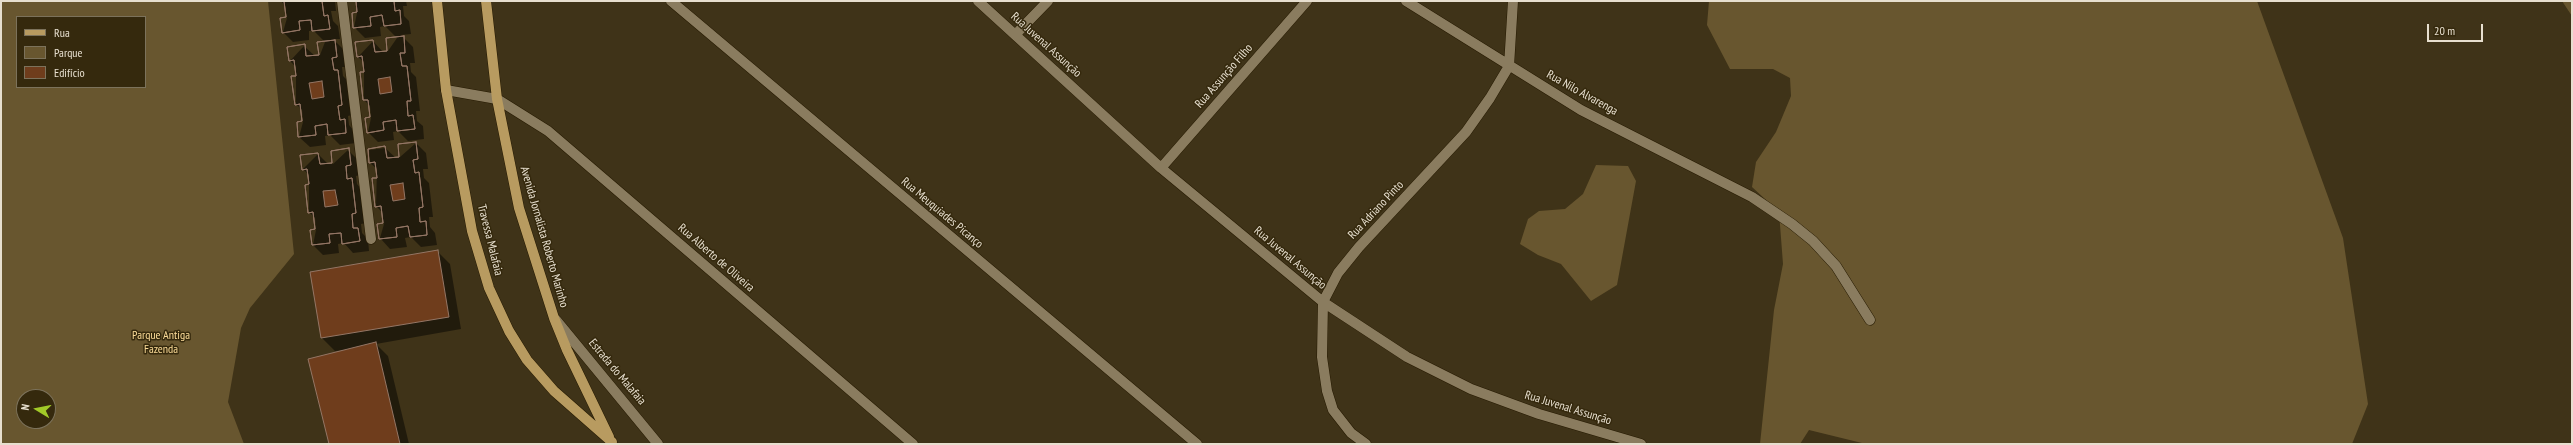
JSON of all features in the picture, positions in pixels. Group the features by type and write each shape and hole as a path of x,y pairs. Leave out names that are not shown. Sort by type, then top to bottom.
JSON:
{"main road":[{"name":"Travessa Malafaia","path":"437,1 446,90 472,231 489,288 509,331 527,360 554,391 612,443"},
{"name":"Avenida Jornalista Roberto Marinho","path":"486,1 497,99 520,208 554,318 567,350 612,443"}],"street":[{"path":"342,1 371,239"},
{"name":"Rua Meuquiades Picanço","path":"671,1 1197,444"},
{"name":"Rua Juvenal Assunção","path":"978,1 1161,168 1323,302 1407,357 1471,389 1539,414 1641,444"},
{"path":"1015,35 1048,1"},
{"name":"Rua Assunção Filho","path":"1161,168 1307,1"},
{"name":"Rua Nilo Alvarenga","path":"1406,1 1581,110 1752,197 1813,241 1836,266 1870,320"},
{"name":"Rua Adriano Pinto","path":"1366,444 1351,433 1333,410 1327,391 1322,356 1323,302 1338,273 1359,246 1466,132 1509,66 1513,1"},
{"path":"446,90 497,99"},
{"name":"Rua Alberto de Oliveira","path":"497,99 548,131 913,444"},
{"name":"Estrada do Malafaia","path":"554,318 658,444"}],"green space":[{"name":"Parque Antiga Fazenda","path":"1,1 268,1 294,254 250,308 241,328 228,402 244,444 1,444"},
{"path":"1709,1 2257,1 2343,238 2368,404 2352,444 1866,444 1809,430 1800,444 1760,444 1774,310 1783,264 1779,212 1752,187 1756,162 1776,132 1791,96 1790,78 1773,69 1730,69 1707,25"},
{"path":"2562,1 2572,1 2572,16"},
{"path":"1596,165 1628,166 1636,181 1617,285 1591,301 1561,264 1538,255 1520,244 1528,219 1539,211 1565,209 1583,194"}],"building":[{"path":"284,1 322,1 324,16 328,15 330,29 312,31 311,20 299,21 300,30 282,33 280,18 286,17"},
{"path":"284,1 322,1 324,16 328,15 330,29 312,31 311,20 299,21 300,30 282,33 280,18 286,17"},
{"path":"356,1 394,1 395,11 400,10 401,24 384,26 382,15 370,17 371,26 353,28 352,13 357,12"},
{"path":"356,1 394,1 395,11 400,10 401,24 384,26 382,15 370,17 371,26 353,28 352,13 357,12"},
{"path":"404,36 405,53 400,53 402,66 407,66 411,101 407,101 408,116 413,115 415,129 397,131 396,120 383,122 384,130 367,133 365,118 370,117 368,100 363,100 360,72 364,72 362,56 357,57 355,42 373,40 375,52 387,51 386,38","holes":["390,77 392,92 380,94 378,79"]},
{"path":"404,36 405,53 400,53 402,66 407,66 411,101 407,101 408,116 413,115 415,129 397,131 396,120 383,122 384,130 367,133 365,118 370,117 368,100 363,100 360,72 364,72 362,56 357,57 355,42 373,40 375,52 387,51 386,38"},
{"path":"335,40 337,57 332,58 334,70 338,70 342,105 338,106 340,120 345,119 346,133 328,135 327,124 315,126 316,135 298,137 297,122 302,121 300,104 295,105 291,76 296,76 294,60 289,61 287,47 305,44 306,56 319,55 317,42","holes":["322,81 324,97 312,99 309,83"]},
{"path":"335,40 337,57 332,58 334,70 338,70 342,105 338,106 340,120 345,119 346,133 328,135 327,124 315,126 316,135 298,137 297,122 302,121 300,104 295,105 291,76 296,76 294,60 289,61 287,47 305,44 306,56 319,55 317,42"},
{"path":"416,142 418,159 413,160 415,173 419,172 423,207 419,208 420,222 426,221 427,235 410,237 408,226 396,228 397,237 379,239 377,224 383,223 381,206 375,207 372,178 377,178 375,162 369,163 368,149 385,146 387,158 399,157 398,144","holes":["403,183 405,199 393,201 390,185"]},
{"path":"416,142 418,159 413,160 415,173 419,172 423,207 419,208 420,222 426,221 427,235 410,237 408,226 396,228 397,237 379,239 377,224 383,223 381,206 375,207 372,178 377,178 375,162 369,163 368,149 385,146 387,158 399,157 398,144"},
{"path":"349,148 351,165 346,166 347,179 352,178 356,213 352,214 353,228 358,228 360,241 342,244 341,233 329,234 330,243 312,245 310,230 315,229 313,212 308,213 305,185 309,184 307,169 302,170 300,155 318,153 320,164 332,163 331,151","holes":["335,190 338,205 325,207 323,191"]},
{"path":"349,148 351,165 346,166 347,179 352,178 356,213 352,214 353,228 358,228 360,241 342,244 341,233 329,234 330,243 312,245 310,230 315,229 313,212 308,213 305,185 309,184 307,169 302,170 300,155 318,153 320,164 332,163 331,151"},
{"path":"438,250 449,317 321,338 310,272"},
{"path":"376,342 400,444 329,444 308,359"}]}
